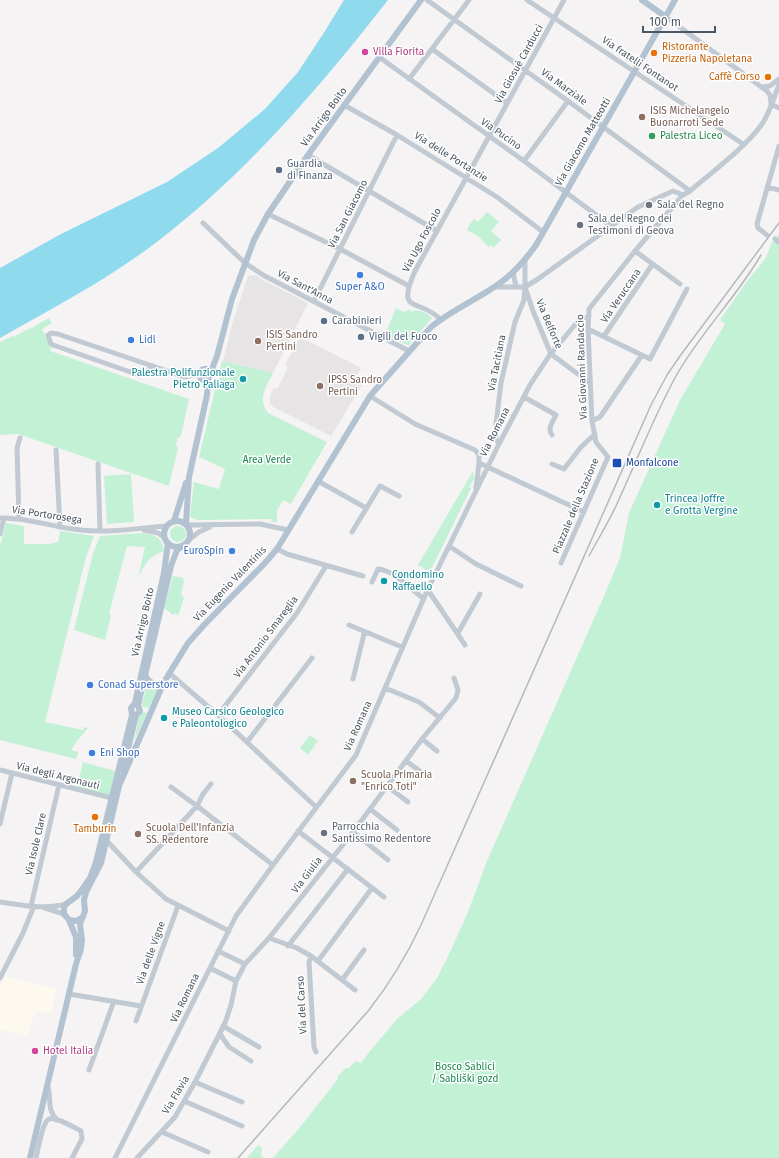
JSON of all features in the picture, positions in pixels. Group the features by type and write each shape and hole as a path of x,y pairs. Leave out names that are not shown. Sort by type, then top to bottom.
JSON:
{"main road":[{"name":"Via Arrigo Boito","path":"203,378 210,376 209,371 217,356 232,299 254,240 268,214 308,155 421,0"},
{"path":"642,0 666,17"},
{"name":"Via Giacomo Matteotti","path":"513,272 536,245 544,232 675,0"},
{"name":"Via Eugenio Valentinis","path":"68,902 77,896 95,867 112,798 117,785 164,682 188,643 277,549 370,396 409,351 431,327 440,320 494,287 513,272"},
{"path":"190,539 190,530 187,524 189,477 207,394 207,387 203,378 202,369 209,371"},
{"path":"167,526 174,521 186,482 189,477"},
{"path":"174,521 187,524"},
{"name":"Via Arrigo Boito","path":"136,709 164,573 166,541 164,532 167,526"},
{"name":"Via Arrigo Boito","path":"117,785 171,566 180,547 186,544 190,539"},
{"path":"166,541 172,546 180,547"},
{"path":"145,675 152,683 158,684 164,682"},
{"path":"136,709 145,711 152,710"},
{"name":"Via Eugenio Valentinis","path":"84,906 86,892 101,863 107,841 117,785"},
{"path":"30,1158 76,964 81,949 82,940 80,924 85,912 84,906 80,901 68,902 64,907 64,914 69,920 76,941 76,964"},
{"path":"69,920 77,921 83,917"}],"street":[{"name":"Via Marziale","path":"427,0 526,70 690,191"},
{"path":"410,79 469,0"},
{"name":"Via fratelli Fontanot","path":"527,0 743,144"},
{"name":"Via Giosuè Carducci","path":"466,178 564,0"},
{"path":"666,17 762,87 770,95 771,104 779,108"},
{"path":"432,49 507,103"},
{"name":"Via Pucino","path":"379,57 524,161 611,226"},
{"path":"762,87 770,86 779,79"},
{"name":"Via Giovanni Randaccio","path":"608,457 596,442 592,421 588,329 589,308 683,195 690,191 743,144 762,123 779,84"},
{"path":"524,161 568,101"},
{"name":"Via delle Portanzie","path":"344,105 397,134 497,197 544,232"},
{"name":"Via San Giacomo","path":"314,302 397,134"},
{"path":"768,235 758,228 757,224 779,146"},
{"path":"308,155 437,231"},
{"name":"Via Ugo Foscolo","path":"440,320 432,312 412,304 407,296 408,286 466,178"},
{"path":"494,287 525,286 538,280 638,207 673,191 678,183"},
{"path":"767,187 779,190"},
{"path":"673,191 683,195"},
{"path":"268,214 340,249 408,286"},
{"name":"Via Sant'Anna","path":"203,223 245,263 263,275 409,351"},
{"path":"635,251 652,265 680,284"},
{"name":"Via Belforte","path":"525,259 525,286 533,311 551,354 590,383"},
{"name":"Via Veruccana","path":"604,336 652,265"},
{"path":"513,272 516,287"},
{"path":"513,272 524,277"},
{"name":"Via Tacitiana","path":"499,444 496,439 496,424 501,383 515,322 524,300 525,286"},
{"path":"588,329 650,359 687,289"},
{"name":"Via Romana","path":"115,1158 236,916 272,865 356,755 427,591 499,444 536,373 579,320 589,316"},
{"path":"153,366 144,374 139,375 53,345 51,344 48,335 51,333 58,334 153,366 184,377 191,376 203,378"},
{"path":"592,421 600,417 642,355"},
{"path":"370,396 415,424 475,450 479,455 475,495"},
{"path":"524,397 556,415 550,429 552,435"},
{"path":"552,464 564,469 581,447 594,434"},
{"path":"19,518 17,448 20,438"},
{"path":"56,450 60,527"},
{"name":"Piazzale della Stazione","path":"561,563 608,457"},
{"path":"479,463 584,512"},
{"path":"98,464 100,531"},
{"path":"318,481 366,508"},
{"path":"352,532 380,486 399,496"},
{"path":"0,534 2,518"},
{"name":"Via Portorosega","path":"2,518 19,518 60,527 100,531 167,526"},
{"path":"187,524 260,524 288,530"},
{"path":"190,539 202,530 215,525"},
{"name":"Via Portorosega","path":"139,529 158,533 166,541"},
{"path":"449,546 476,564 521,586"},
{"path":"277,549 286,554 363,576"},
{"name":"Via Antonio Smareglia","path":"218,715 297,613 326,566"},
{"path":"372,582 378,569 381,569 393,575 424,599"},
{"path":"427,591 430,592 465,645"},
{"path":"458,633 480,594"},
{"path":"349,625 402,647"},
{"path":"352,678 364,634 369,633"},
{"path":"247,742 312,658"},
{"path":"169,673 218,715 316,807"},
{"name":"Via Giulia","path":"236,981 245,964 269,938 353,832 422,739 456,698 458,694 457,685 454,678"},
{"path":"385,688 419,702 440,718"},
{"path":"422,739 437,750"},
{"path":"406,761 424,774"},
{"name":"Via degli Argonauti","path":"0,770 112,798"},
{"path":"0,824 12,773"},
{"path":"136,872 197,806 203,794 211,784"},
{"name":"Via Isole Clare","path":"0,978 23,933 33,906 59,785"},
{"path":"387,786 408,802"},
{"path":"171,787 272,865"},
{"path":"370,808 397,830"},
{"path":"298,831 384,897"},
{"path":"353,832 388,860"},
{"path":"107,841 158,894 178,906 229,931"},
{"path":"288,946 348,869"},
{"path":"318,961 372,888"},
{"path":"0,902 42,907 59,906 68,902"},
{"name":"Via delle Vigne","path":"136,1021 178,906"},
{"path":"42,907 64,914"},
{"path":"269,938 297,948 311,956 355,990"},
{"path":"342,980 364,950"},
{"path":"218,951 245,964"},
{"name":"Via del Carso","path":"311,956 309,962 314,1047 316,1052"},
{"path":"210,968 236,981"},
{"name":"Via Flavia","path":"137,1158 175,1117 195,1082 224,1026 231,1005 236,981"},
{"path":"69,994 141,1006"},
{"path":"89,1070 114,1001"},
{"path":"224,1026 259,1047"},
{"path":"220,1034 229,1047 251,1060"},
{"path":"195,1082 242,1102"},
{"path":"48,1087 50,1096 50,1111 57,1120"},
{"path":"184,1101 242,1126"},
{"path":"36,1158 44,1124 49,1119 57,1120 81,1131 82,1139 72,1158"},
{"path":"162,1132 208,1152"}],"shaded area":[{"name":"ISIS Sandro Pertini","path":"256,275 308,303 273,373 223,361 233,321 248,276"},
{"name":"IPSS Sandro Pertini","path":"300,337 361,368 354,380 362,385 331,436 273,407 270,403 270,396 273,389 278,388 288,367 285,365"},
{"path":"5,977 57,989 51,1013 36,1011 26,1037 0,1029 0,986"}],"green space":[{"path":"487,212 499,222 491,231 501,240 493,248 491,245 489,247 478,236 467,230 471,222 475,219 478,222"},
{"name":"Bosco Sablici / Sabliški gozd","path":"779,234 779,1158 273,1158 301,1126 338,1079 337,1077 346,1068 349,1068 355,1061 361,1063 398,1018 421,999 437,978 468,912 487,861 620,558 629,513 680,400 725,324 720,320 745,284 765,259 773,241"},
{"path":"396,308 404,312 410,309 411,312 419,311 432,318 409,345 385,335"},
{"path":"49,318 52,323 42,329 51,348 50,351 189,399 181,436 177,439 176,445 178,448 169,486 18,434 0,435 0,342 13,336 15,338 15,336 32,327 33,329 33,327"},
{"name":"Area Verde","path":"222,361 273,373 265,388 263,398 263,403 268,413 327,442 291,504 283,500 277,510 277,522 271,522 272,519 197,520 190,517 194,482 219,489 225,469 199,457"},
{"path":"473,471 474,479 469,487 471,488 430,572 418,565"},
{"path":"131,474 134,522 107,524 104,476"},
{"path":"6,523 24,526 24,544 49,544 58,542 60,531 94,536 86,557 45,722 83,730 84,727 88,728 71,750 78,752 76,759 0,740 0,546"},
{"path":"178,526 185,531 186,534 181,541 178,542 171,537 170,534 175,527"},
{"path":"143,533 160,540 164,551 151,558 138,578 145,547 127,546 109,614 111,615 105,640 74,630 93,554 100,536"},
{"path":"173,576 183,578 184,582 181,594 184,598 178,616 176,613 173,615 164,608"},
{"path":"147,686 158,688 150,708 143,707 142,704"},
{"path":"142,712 147,713 134,742 139,716"},
{"path":"310,735 318,741 308,755 300,748"},
{"path":"83,762 115,771 110,796 77,787"},
{"path":"258,1145 262,1148 261,1155 264,1158 247,1158"}],"water":[{"path":"344,0 388,0 310,96 254,156 194,212 143,252 83,291 0,338 0,268 61,234 167,182 218,148 265,109 298,72"}],"railway":[{"path":"238,1158 369,1010 384,990 404,958 421,925 651,405 667,375 680,356 779,223"},
{"path":"589,556 610,519 652,424 676,376 696,345 741,286 761,255"}],"place":[{"name":"Villa Fiorita","path":"365,52"},
{"name":"Ristorante Pizzeria Napoletana","path":"654,53"},
{"name":"Caffè Corso","path":"768,77"},
{"name":"ISIS Michelangelo Buonarroti Sede","path":"642,117"},
{"name":"Palestra Liceo","path":"652,136"},
{"name":"Guardia di Finanza","path":"279,170"},
{"name":"Sala del Regno","path":"649,205"},
{"name":"Sala del Regno dei Testimoni di Geova","path":"580,225"},
{"name":"Super A&O","path":"360,275"},
{"name":"Carabinieri","path":"324,321"},
{"name":"Vigili del Fuoco","path":"361,337"},
{"name":"Lidl","path":"131,340"},
{"name":"ISIS Sandro Pertini","path":"258,341"},
{"name":"Palestra Polifunzionale Pietro Paliaga","path":"243,379"},
{"name":"IPSS Sandro Pertini","path":"320,386"},
{"name":"Monfalcone","path":"617,463"},
{"name":"Trincea Joffre e Grotta Vergine","path":"657,505"},
{"name":"EuroSpin","path":"232,551"},
{"name":"Condomino Raffaello","path":"384,581"},
{"name":"Conad Superstore","path":"90,685"},
{"name":"Museo Carsico Geologico e Paleontologico","path":"164,718"},
{"name":"Eni Shop","path":"92,753"},
{"name":"Scuola Primaria \"Enrico Toti\"","path":"353,781"},
{"name":"Tamburin","path":"95,817"},
{"name":"Parrocchia Santissimo Redentore","path":"324,833"},
{"name":"Scuola Dell'Infanzia SS. Redentore","path":"138,834"},
{"name":"Hotel Italia","path":"35,1051"}]}
